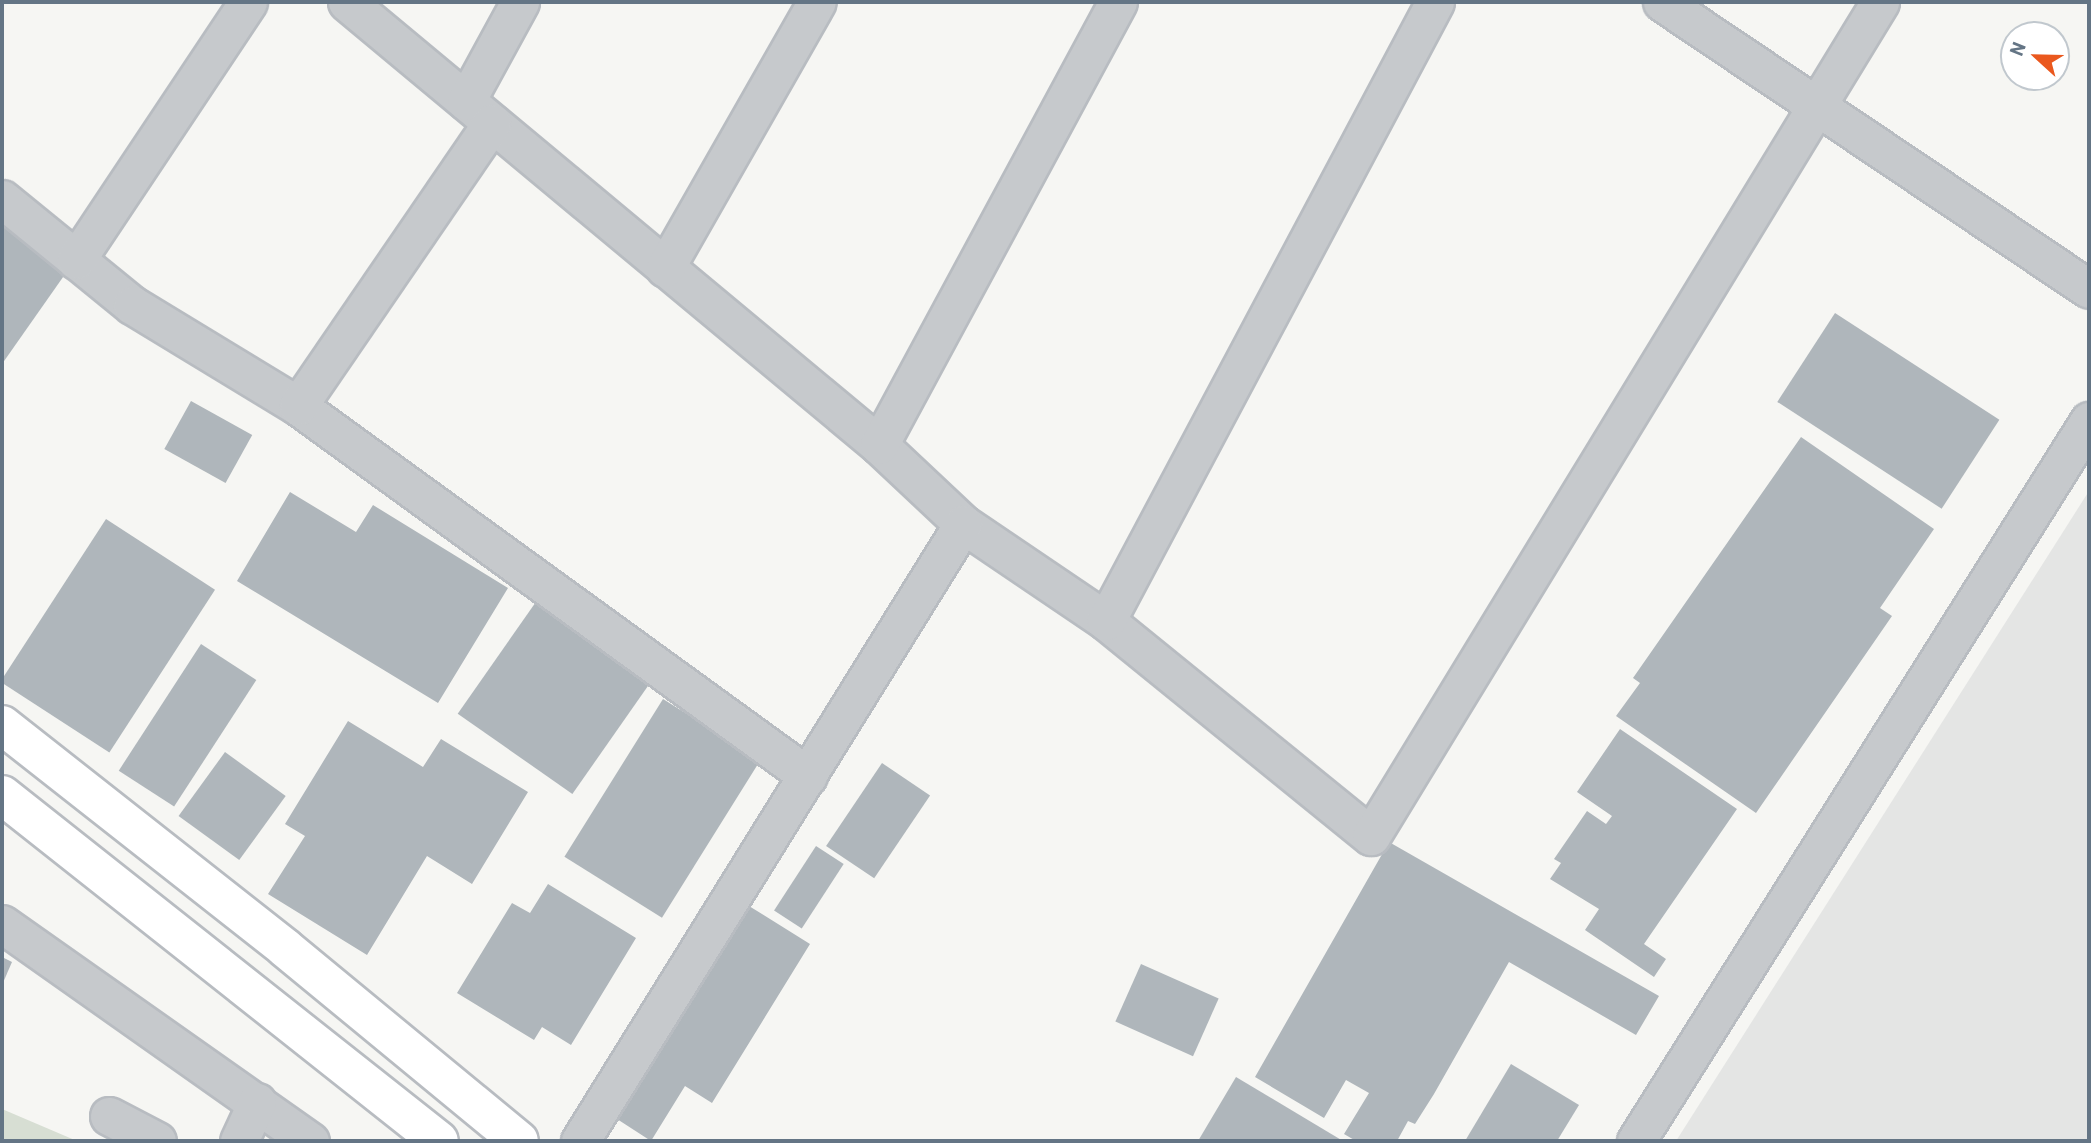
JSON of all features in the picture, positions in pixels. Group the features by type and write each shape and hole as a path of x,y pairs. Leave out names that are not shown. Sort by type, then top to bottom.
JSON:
{"main road":[{"path":"2,725 285,948 519,1141"},
{"path":"2,795 439,1141"}],"street":[{"path":"76,260 248,2"},
{"path":"347,2 879,445 963,524 1106,621 1371,836 1819,107 1880,2"},
{"path":"298,406 479,112 520,2"},
{"path":"666,268 817,2"},
{"path":"879,445 1118,2"},
{"path":"1106,621 1435,2"},
{"path":"1661,2 2089,289"},
{"path":"2,199 132,305 298,406 808,776"},
{"path":"1636,1141 2089,421"},
{"path":"580,1141 963,524"},
{"path":"2,924 310,1141"},
{"path":"239,1141 257,1102"},
{"path":"109,1116 157,1141"}],"shaded area":[{"path":"2089,491 2089,1141 1676,1141"},
{"path":"2,1109 77,1141 2,1141"}],"building":[{"path":"2,223 68,270 2,364"},
{"path":"1835,313 1999,420 1942,509 1777,402"},
{"path":"191,401 252,435 226,483 164,449"},
{"path":"1801,437 1934,529 1880,608 1892,616 1756,813 1616,716 1640,683 1633,678"},
{"path":"290,492 356,532 373,505 508,588 438,703 237,581"},
{"path":"106,519 215,590 109,753 2,683"},
{"path":"538,599 653,679 572,794 458,714"},
{"path":"201,644 256,680 174,807 119,771"},
{"path":"663,699 761,760 662,918 564,857"},
{"path":"348,721 423,767 441,739 528,792 472,884 427,856 367,955 268,894 305,836 285,824"},
{"path":"1620,729 1737,809 1644,944 1666,959 1654,977 1585,930 1599,909 1550,879 1561,863 1554,859 1587,811 1606,824 1612,816 1577,792"},
{"path":"225,752 286,796 239,860 179,816"},
{"path":"882,763 930,795 874,878 826,846"},
{"path":"1389,842 1659,996 1636,1035 1509,962 1434,1094 1415,1124 1408,1121 1397,1141 1356,1141 1344,1134 1369,1093 1346,1080 1324,1118 1255,1077"},
{"path":"816,846 844,864 802,929 774,911"},
{"path":"548,884 636,938 571,1045 542,1027 534,1040 457,993 512,903 530,913"},
{"path":"749,906 810,944 712,1103 685,1086 651,1141 617,1119"},
{"path":"2,957 12,962 2,985"},
{"path":"1141,964 1219,999 1193,1056 1115,1022"},
{"path":"1511,1064 1579,1105 1557,1141 1465,1141"},
{"path":"1236,1077 1343,1141 1198,1141"}]}
